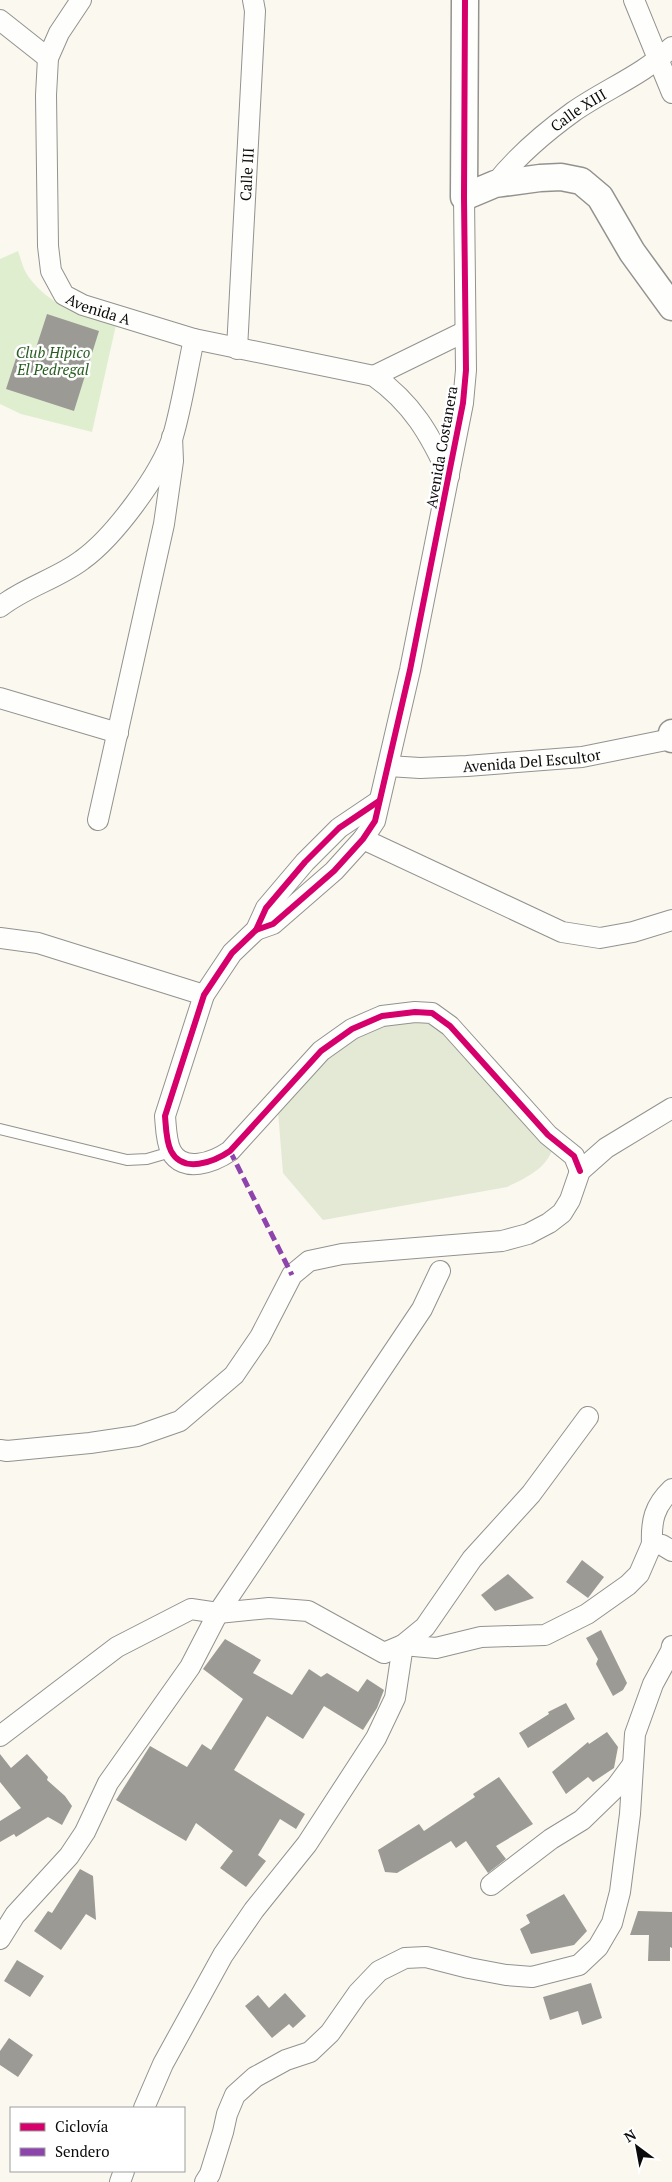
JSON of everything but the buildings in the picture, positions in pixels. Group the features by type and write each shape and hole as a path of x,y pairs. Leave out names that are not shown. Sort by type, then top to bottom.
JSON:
{"street":[{"name":"Avenida A","path":"81,0 59,33 48,58 46,95 48,246 51,271 64,294 83,305 194,339 237,350 374,376 394,390 417,417 433,440 450,476"},
{"name":"Calle III","path":"237,350 256,11 253,0"},
{"name":"Avenida Costanera","path":"256,930 273,924 334,871 363,839 376,821 410,670 450,476 463,403 466,370 464,332 465,0"},
{"path":"634,0 665,54 672,94"},
{"path":"0,20 48,58"},
{"name":"Calle XIII","path":"495,184 516,158 574,112 665,54"},
{"path":"464,197 495,184 540,178 561,178 581,181 600,197 632,252 672,307"},
{"path":"374,376 464,332"},
{"path":"98,820 164,524 173,461 172,437 194,339"},
{"path":"0,607 15,595 68,570 93,552 107,538 143,492 172,437"},
{"path":"0,698 118,733"},
{"name":"Avenida Del Escultor","path":"388,766 420,768 467,766 582,757 672,737"},
{"path":"379,801 339,828 305,862 266,908 256,930 232,953 204,995 165,1116 171,1152 181,1161 203,1165 218,1160 230,1151 321,1051 352,1029 382,1016 415,1012 432,1013 450,1026 548,1134 574,1156 580,1170"},
{"path":"363,839 562,932 600,938 633,932 672,920"},
{"path":"0,938 38,943 204,995"},
{"path":"0,1450 7,1451 90,1443 137,1436 180,1421 234,1375 260,1336 292,1275 309,1261 342,1254 502,1241 528,1234 549,1223 562,1213 570,1200 580,1170 606,1148 672,1108"},
{"path":"0,1939 15,1915 69,1856 85,1832 108,1783 190,1667 218,1614 422,1308 440,1271"},
{"path":"0,1736 117,1648 191,1609 218,1614 269,1608 308,1611 384,1653 403,1645 425,1626 472,1559 531,1494 588,1417"},
{"path":"403,1645 436,1648 482,1637 545,1635 587,1614 628,1585 638,1574 652,1544 651,1523 658,1506 672,1489"},
{"path":"652,1544 662,1545 672,1551"},
{"path":"144,2107 163,2064 223,1955 254,1910 307,1844 376,1738 395,1698 403,1645"},
{"path":"205,2182 210,2174 227,2114 235,2095 255,2076 286,2060 310,2052 330,2033 358,1993 379,1971 405,1958 426,1957 506,1975 532,1977 579,1965 598,1947 612,1923 620,1892 636,1734 653,1684 672,1646"},
{"path":"491,1885 551,1839 582,1820 616,1787 633,1764"}],"lane":[{"path":"0,1129 127,1160 147,1159 171,1152"}],"green space":[{"name":"Club Hipico El Pedregal","path":"18,251 26,273 46,295 79,314 116,325 92,432 21,414 0,404 0,259"},
{"path":"418,1006 553,1147 550,1155 541,1167 507,1187 323,1220 283,1173 277,1099 321,1051"}],"marked path":[{"path":"230,1151 292,1275"}],"cycle path":[{"path":"256,930 273,924 334,871 363,839 375,821 410,670 463,403 466,370 464,197 465,0"},
{"path":"379,801 339,828 305,862 266,908 256,930 232,953 204,995 165,1116 167,1138 171,1151 176,1158 191,1164 199,1164 216,1159 230,1151 321,1051 352,1029 382,1016 415,1012 432,1013 450,1026 548,1135 574,1156 580,1171"}]}
